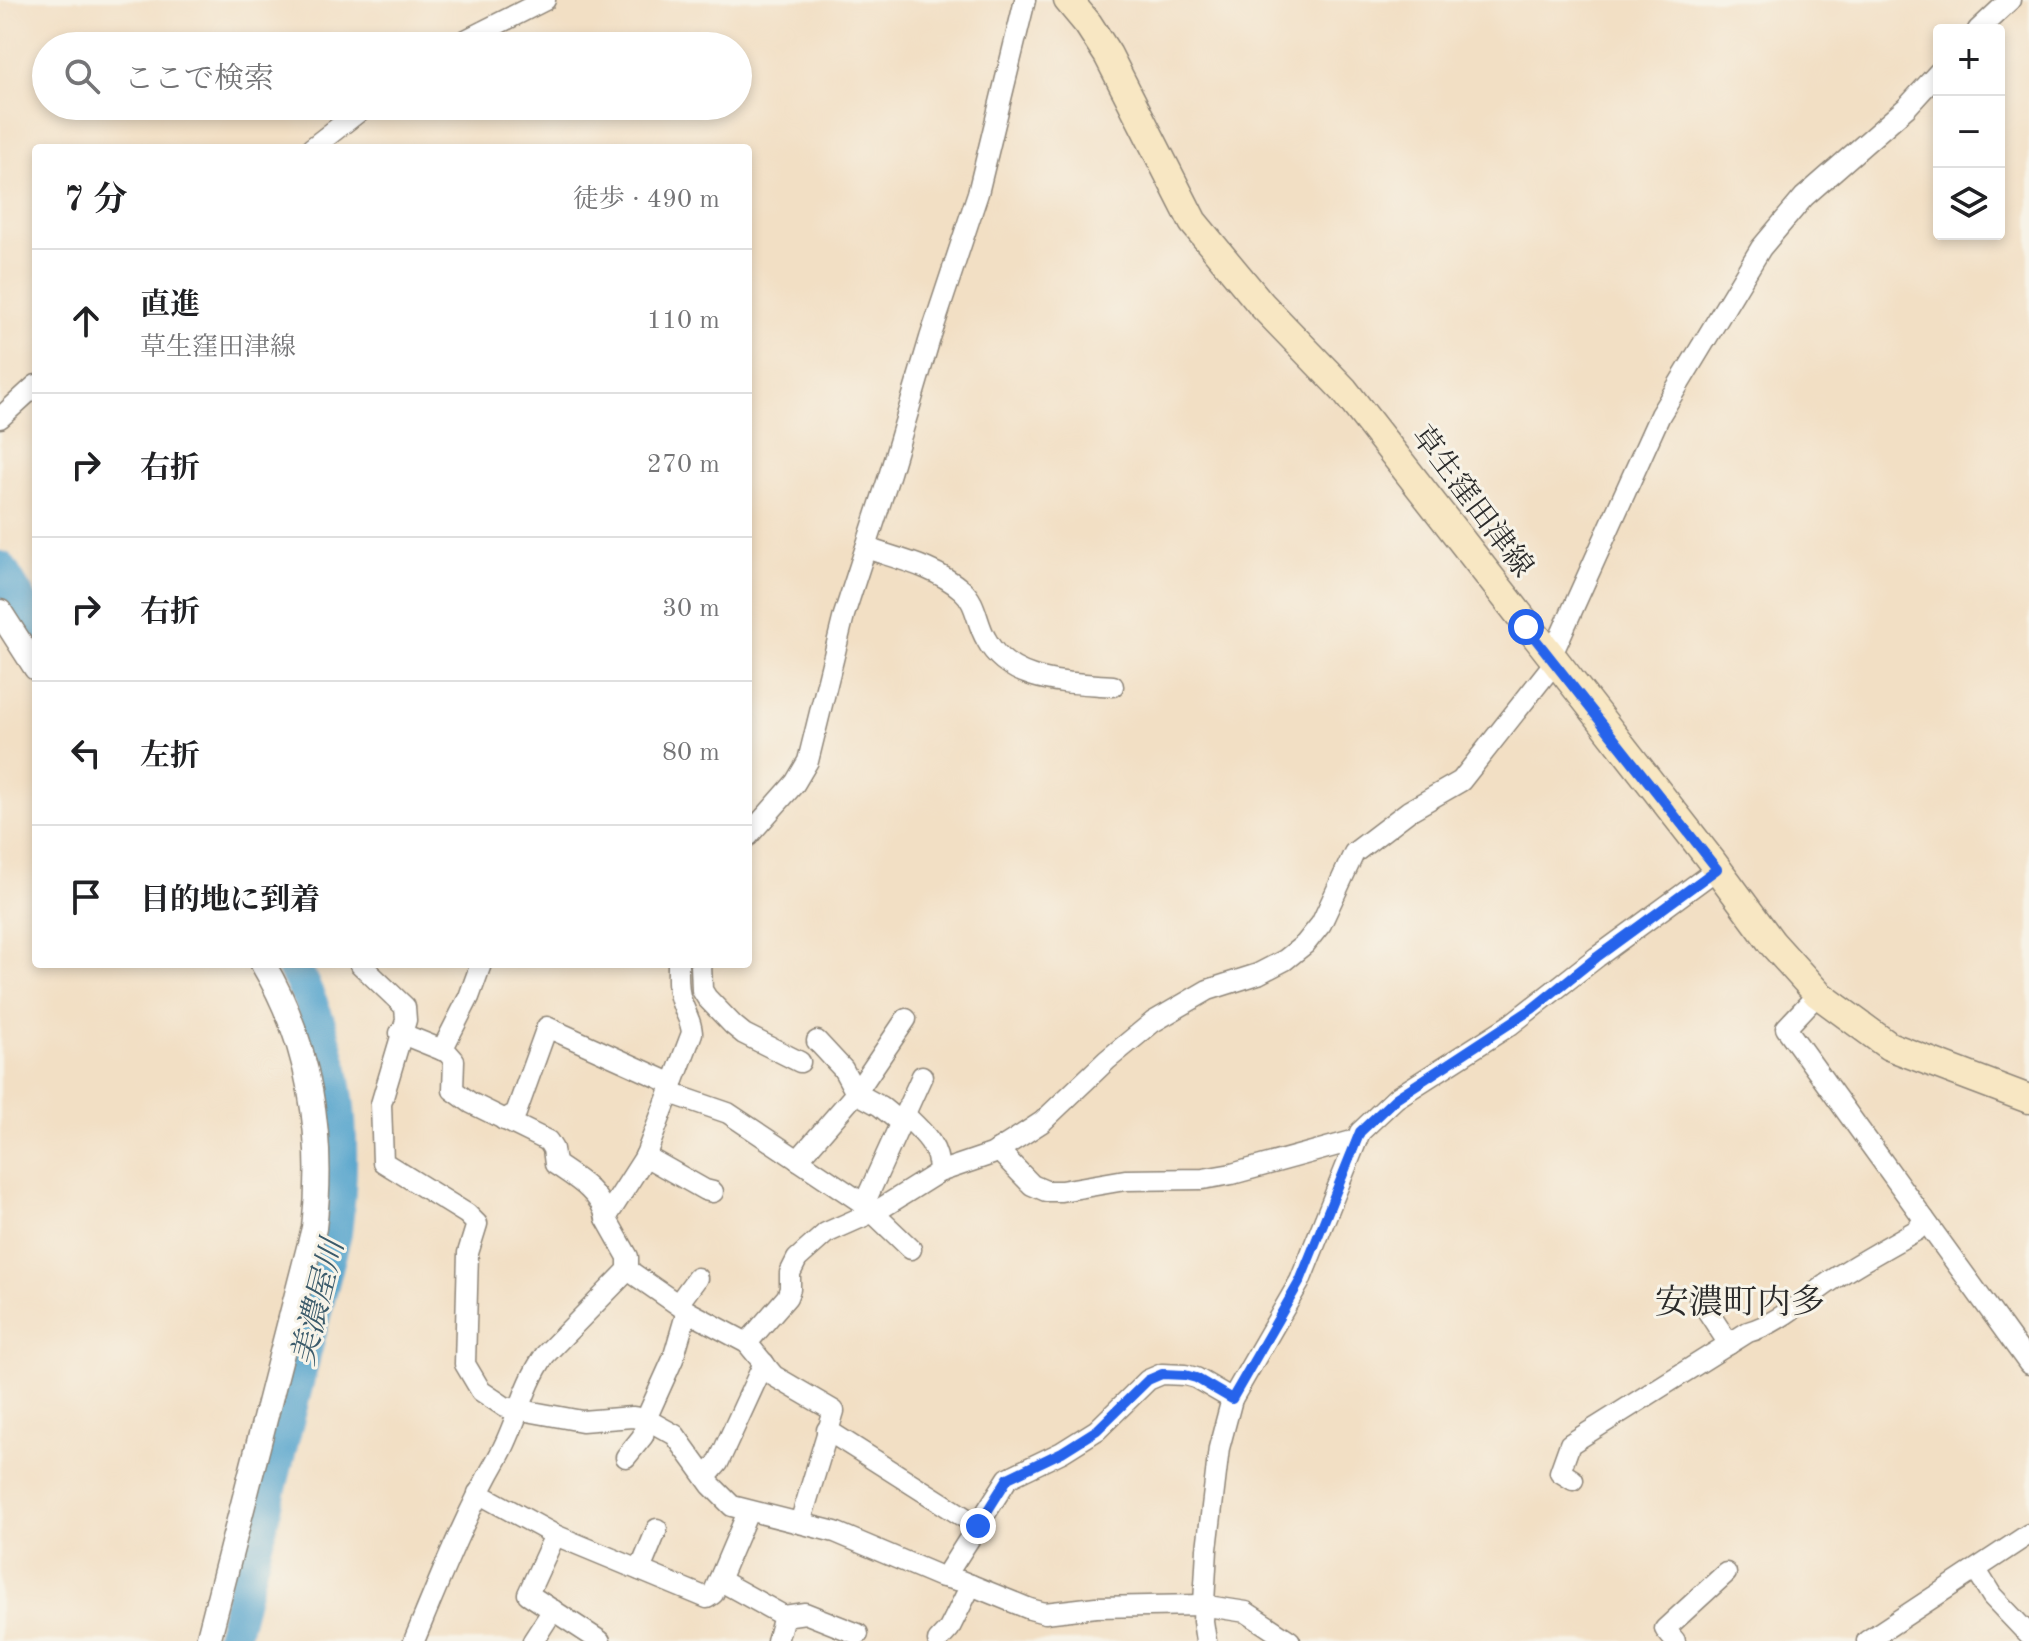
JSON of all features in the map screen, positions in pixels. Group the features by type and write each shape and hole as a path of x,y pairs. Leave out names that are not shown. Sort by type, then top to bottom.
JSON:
{"main road":[{"name":"草生窪田津線","path":"1068,0 1108,55 1193,222 1261,304 1344,390 1772,943 1818,994 1889,1046 2029,1099"}],"street":[{"path":"482,32 545,0"},
{"path":"752,831 795,783 808,761 844,615 978,193 1025,0"},
{"path":"1984,24 2010,0"},
{"path":"747,1343 787,1297 790,1273 803,1252 826,1233 867,1208 880,1209 939,1172 998,1150 1042,1122 1107,1060 1153,1022 1208,990 1258,974 1285,960 1305,944 1321,924 1354,853 1409,811 1461,781 1553,660 1660,415 1761,248 1804,197 1907,107 1933,79"},
{"path":"317,144 348,120"},
{"path":"0,418 32,389"},
{"path":"866,548 932,571 961,589 972,601 986,640 1002,661 1026,674 1047,680 1113,686"},
{"path":"0,612 32,662"},
{"path":"1206,1641 1203,1605 1219,1448 1232,1399 1300,1281 1356,1140 1376,1114 1396,1098 1532,1009 1717,869"},
{"path":"208,1641 314,1228 317,1198 317,1134 304,1058 265,968"},
{"path":"364,968 405,1007 406,1020 381,1104 383,1162 467,1214 477,1224 468,1253 465,1364 481,1391 505,1407 517,1410 582,1421 632,1417 646,1419 675,1435 711,1485 732,1506 835,1532 1045,1613 1096,1607 1203,1605 1246,1612 1290,1641"},
{"path":"442,1050 469,997 480,968"},
{"path":"606,1218 645,1156 692,1033 691,1020 680,994 678,968"},
{"path":"701,968 702,990 733,1025 744,1034 800,1062"},
{"path":"1818,994 1786,1028 2029,1364"},
{"path":"798,1160 856,1093 906,1019"},
{"path":"504,1120 516,1113 547,1027 728,1113 867,1208 911,1249"},
{"path":"400,1033 442,1050 454,1060 453,1090 471,1103 548,1141 553,1149 555,1164 579,1181 605,1210 606,1218 628,1257 628,1270 535,1368 498,1457 458,1533 414,1641"},
{"path":"817,1041 843,1069 856,1093 904,1120 932,1143 939,1155 939,1172"},
{"path":"867,1208 922,1076"},
{"path":"998,1150 1032,1185 1046,1191 1061,1191 1125,1180 1217,1176 1258,1168 1356,1140"},
{"path":"645,1156 713,1192"},
{"path":"1573,1480 1560,1472 1570,1444 1917,1230 1924,1219"},
{"path":"628,1270 683,1307 747,1343 774,1376 834,1411 800,1523"},
{"path":"626,1457 643,1436 646,1419 673,1359 683,1307 697,1278"},
{"path":"1699,1298 1729,1344"},
{"path":"706,1477 718,1463 764,1363"},
{"path":"945,1577 1008,1478 1062,1452 1097,1430 1148,1380 1162,1374 1185,1375 1232,1399"},
{"path":"827,1430 978,1526"},
{"path":"478,1493 555,1535 707,1598 713,1594 748,1512"},
{"path":"640,1570 657,1529"},
{"path":"1867,1641 2029,1534"},
{"path":"555,1535 528,1594 600,1641"},
{"path":"1976,1570 1992,1596 2029,1635"},
{"path":"1675,1641 1665,1629 1726,1573"},
{"path":"719,1580 784,1616 805,1613 858,1634"},
{"path":"938,1641 949,1629 971,1585"},
{"path":"533,1641 553,1610"},
{"path":"777,1641 784,1616"}],"waterway":[{"name":"美濃屋川","path":"0,568 32,620"},
{"name":"美濃屋川","path":"231,1641 335,1233 339,1197 340,1128 330,1062 321,1030 294,968"}],"district":[{"name":"安濃町内多","path":"1740,1301"}],"route":[{"path":"978,1526 1008,1478 1062,1452 1097,1430 1148,1380 1162,1374 1185,1375 1232,1399 1300,1281 1352,1148 1360,1132 1376,1114 1510,1025 1717,869 1526,627"}]}
